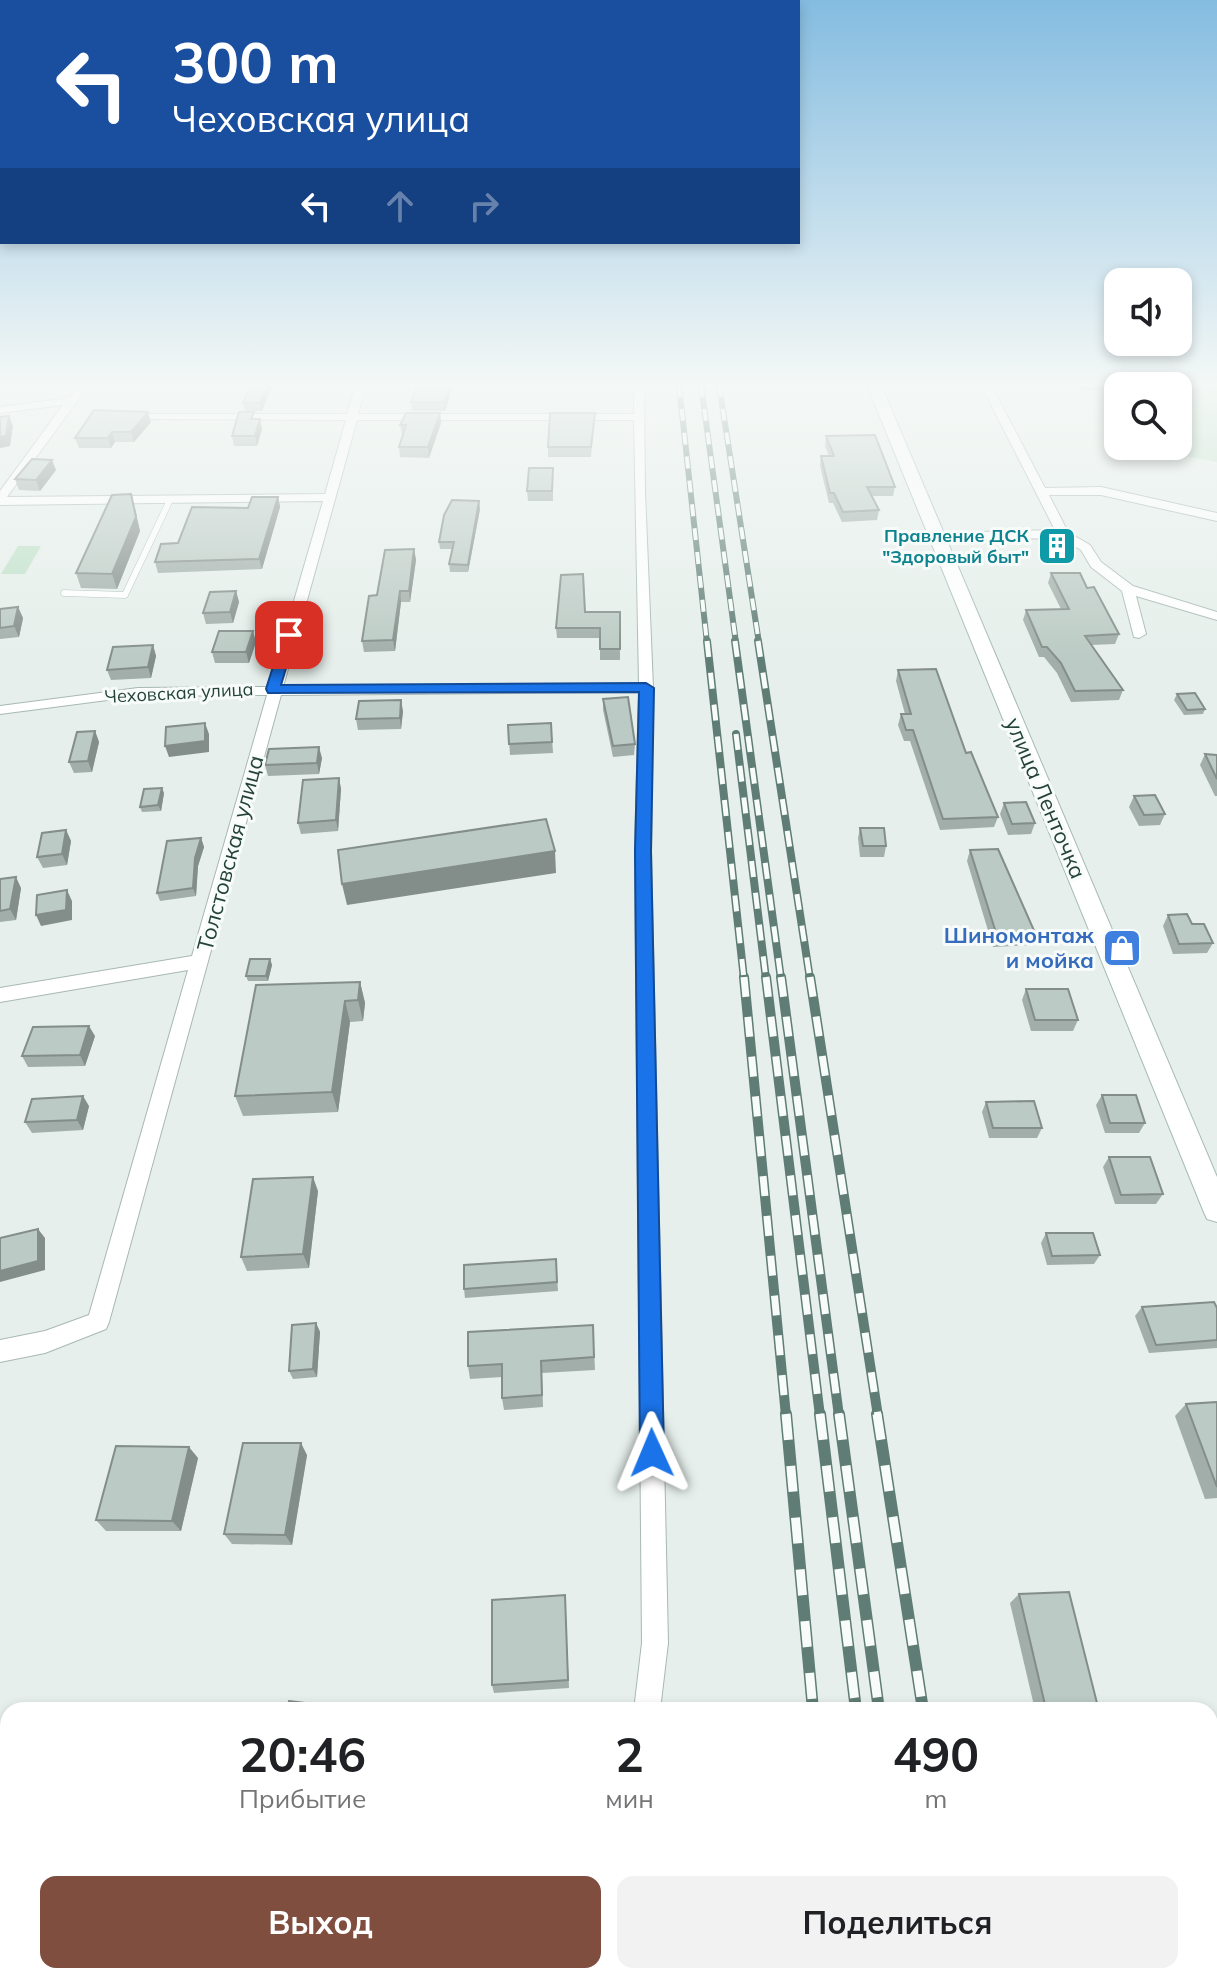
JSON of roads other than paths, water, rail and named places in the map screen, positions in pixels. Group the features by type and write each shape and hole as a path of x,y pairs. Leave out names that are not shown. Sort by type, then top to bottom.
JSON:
{"main road":[{"name":"улица Ленточка","path":"913,478 1217,1210"}],"street":[{"path":"0,500 17,478"},
{"name":"Толстовская улица","path":"0,1351 45,1342 98,1322 201,961 273,689 336,478"},
{"path":"639,478 646,688 643,851 655,1643 648,1702"},
{"path":"1034,478 1063,534 1086,548 1096,564 1128,589 1217,616"},
{"path":"1042,492 1101,491 1217,517"},
{"path":"0,500 137,505 331,497"},
{"path":"938,537 1063,534"},
{"path":"1128,589 1139,634"},
{"name":"Чеховская улица","path":"0,710 138,692 646,688"},
{"path":"0,995 201,961"}],"lane":[{"path":"64,593 125,595 169,502"}],"railway":[{"path":"689,478 707,643"},
{"path":"714,478 736,643"},
{"path":"733,478 759,643"},
{"path":"707,641 744,979"},
{"path":"735,641 781,979"},
{"path":"758,641 810,979"},
{"path":"736,734 766,979"},
{"path":"744,977 786,1416"},
{"path":"766,977 820,1416"},
{"path":"781,977 839,1416"},
{"path":"810,977 878,1416"},
{"path":"786,1414 812,1702"},
{"path":"820,1414 855,1702"},
{"path":"839,1414 878,1702"},
{"path":"877,1414 922,1702"}],"place":[{"name":"Правление ДСК \"Здоровый быт\"","path":"1057,546"},
{"name":"Шиномонтаж и мойка","path":"1122,948"}]}
